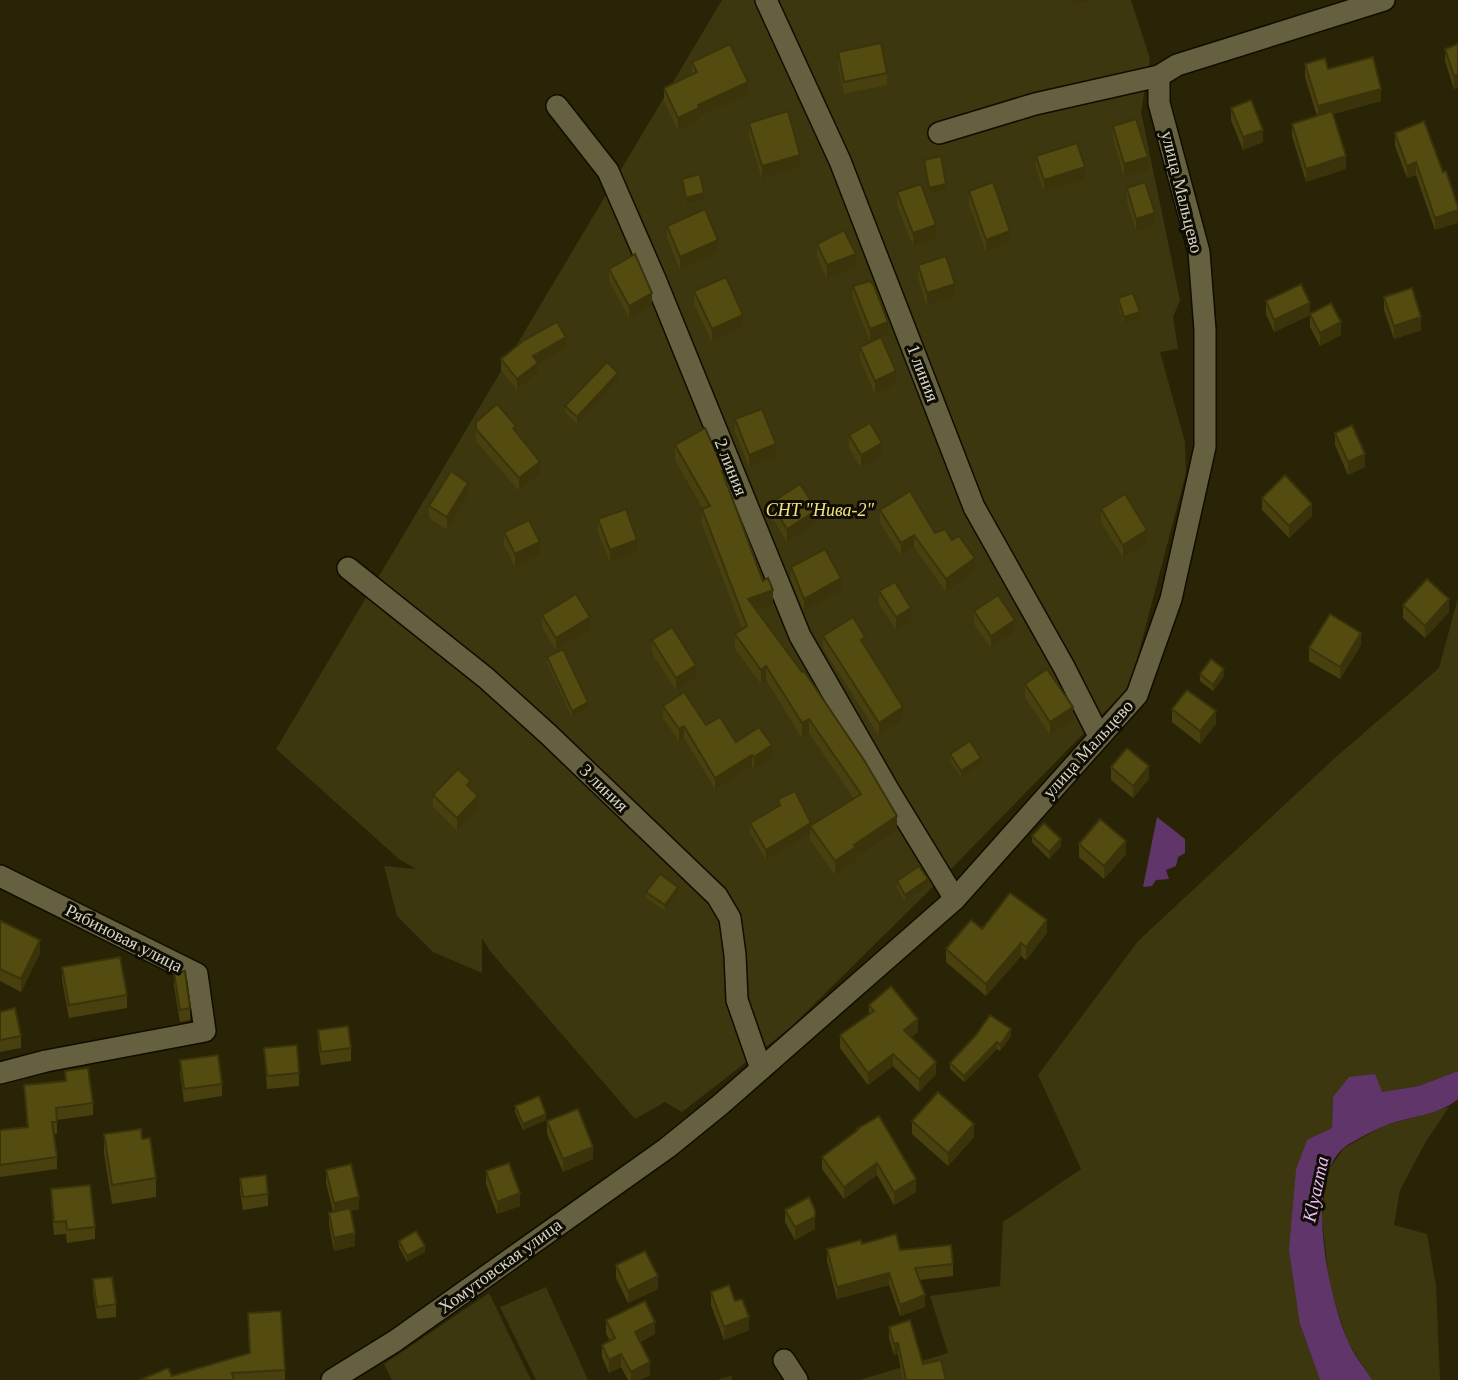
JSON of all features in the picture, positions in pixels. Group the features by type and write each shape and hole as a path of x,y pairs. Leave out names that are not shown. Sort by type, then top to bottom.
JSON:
{"street":[{"name":"1 линия","path":"766,0 840,161 974,506 1064,667 1099,736"},
{"path":"939,133 1035,104 1159,76 1177,65 1384,0"},
{"name":"улица Мальцево","path":"667,1147 761,1069 955,898 1137,695 1171,599 1205,447 1205,330 1199,252 1159,103 1159,76"},
{"name":"2 линия","path":"557,106 608,171 655,279 800,636 889,791 955,898"},
{"name":"3 линия","path":"348,568 486,678 555,740 717,896 730,918 737,1000 761,1069"},
{"name":"Рябиновая улица","path":"0,876 197,974 205,1031 46,1061 0,1073"},
{"name":"Хомутовская улица","path":"332,1380 395,1341 667,1147"},
{"path":"784,1360 797,1380"}],"green space":[{"name":"СНТ \"Нива-2\"","path":"722,0 1131,0 1150,59 1141,112 1180,300 1173,317 1178,349 1160,352 1185,442 1186,473 1130,686 790,1028 682,1112 665,1102 635,1119 490,951 482,938 482,973 433,952 397,916 384,866 416,869 399,859 276,749"},
{"path":"1458,598 1458,1071 1419,1086 1333,1097 1332,1128 1300,1324 1320,1380 860,1380 948,1353 930,1296 1000,1286 1003,1222 1081,1169 1038,1075 1138,941 1336,757 1439,668"},
{"path":"1449,1107 1425,1143 1400,1190 1394,1225 1427,1234 1436,1285 1440,1380 1372,1380 1348,1342 1330,1289 1322,1219 1326,1174 1344,1148 1383,1126"},
{"path":"546,1287 588,1380 536,1380 500,1307"},
{"path":"489,1293 531,1380 392,1380 384,1364"}],"water":[{"path":"1157,817 1185,839 1185,853 1178,857 1176,866 1166,870 1169,879 1156,880 1152,886 1143,887"},
{"name":"Klyazma","path":"1458,1071 1458,1099 1450,1105 1384,1126 1346,1146 1333,1162 1325,1184 1322,1210 1327,1268 1347,1339 1372,1380 1320,1380 1300,1324 1289,1250 1296,1170 1307,1140 1332,1128 1333,1097 1349,1077 1375,1074 1382,1092 1419,1086"}],"building":[{"path":"881,43 887,73 844,82 838,52"},
{"path":"730,44 748,82 698,105 699,108 678,118 664,88 697,72 692,62"},
{"path":"1458,44 1458,75 1454,76 1445,49"},
{"path":"1373,57 1381,89 1318,106 1305,64 1325,58 1328,69"},
{"path":"1251,100 1263,130 1243,137 1231,108"},
{"path":"788,111 800,155 762,166 749,123"},
{"path":"1332,111 1346,156 1306,169 1292,124"},
{"path":"1136,119 1148,157 1124,164 1113,126"},
{"path":"1424,121 1458,207 1458,210 1435,218 1416,162 1407,166 1395,133"},
{"path":"1077,143 1085,167 1044,180 1036,156"},
{"path":"941,156 946,184 929,188 924,160"},
{"path":"700,174 704,193 686,198 682,179"},
{"path":"993,182 1010,231 986,240 969,191"},
{"path":"1145,182 1155,213 1136,219 1127,188"},
{"path":"921,184 936,225 913,233 897,192"},
{"path":"705,209 718,240 680,257 667,226"},
{"path":"844,230 856,254 827,265 817,244"},
{"path":"635,254 652,293 629,306 609,269"},
{"path":"946,256 955,284 927,293 918,265"},
{"path":"726,277 743,315 712,329 694,291"},
{"path":"870,281 888,322 870,329 853,286"},
{"path":"1301,284 1310,303 1274,320 1266,301"},
{"path":"1412,288 1421,317 1394,326 1384,297"},
{"path":"1133,293 1140,312 1124,317 1118,298"},
{"path":"1331,303 1341,322 1320,333 1310,314"},
{"path":"557,322 566,337 533,356 538,363 517,379 501,359 523,341"},
{"path":"881,337 896,371 875,381 860,347"},
{"path":"607,362 618,373 577,417 565,406"},
{"path":"497,404 516,426 513,428 540,462 519,478 476,429 476,422"},
{"path":"762,409 776,444 749,455 735,419"},
{"path":"870,423 882,443 861,455 849,435"},
{"path":"1352,425 1365,454 1348,462 1335,433"},
{"path":"705,428 724,470 722,471 763,581 768,578 773,590 748,599 802,672 804,671 864,760 897,816 835,861 810,826 861,794 809,719 802,723 766,666 761,670 735,634 747,626 702,509 710,506 675,445"},
{"path":"451,471 468,483 447,517 429,506"},
{"path":"1285,475 1312,504 1289,526 1262,498"},
{"path":"800,484 817,510 787,529 771,503"},
{"path":"910,491 935,533 945,529 952,540 959,536 975,558 946,579 914,535 901,543 880,510"},
{"path":"1125,494 1147,530 1123,545 1101,509"},
{"path":"626,509 637,540 610,550 598,519"},
{"path":"529,520 540,542 515,554 504,532"},
{"path":"825,549 841,578 804,599 791,567"},
{"path":"1427,579 1449,599 1425,626 1403,605"},
{"path":"895,582 911,608 896,617 879,591"},
{"path":"576,594 590,617 556,638 542,615"},
{"path":"998,595 1015,620 991,636 974,611"},
{"path":"1330,614 1361,633 1340,667 1309,648"},
{"path":"853,617 865,637 861,640 903,707 879,723 823,636"},
{"path":"672,627 696,665 676,678 652,640"},
{"path":"563,649 588,702 572,711 547,657"},
{"path":"1211,659 1224,669 1213,685 1200,674"},
{"path":"1047,669 1073,707 1050,722 1025,684"},
{"path":"1187,690 1216,711 1200,731 1172,709"},
{"path":"684,692 706,725 720,717 736,742 759,727 772,745 715,778 684,726 679,729 663,706"},
{"path":"970,741 981,758 961,771 950,754"},
{"path":"1127,748 1149,766 1133,786 1111,767"},
{"path":"458,769 471,781 467,785 478,796 457,818 433,795"},
{"path":"795,791 811,823 766,850 750,823 780,805 778,799"},
{"path":"1100,819 1126,841 1104,866 1079,844"},
{"path":"1044,823 1061,839 1049,852 1032,836"},
{"path":"919,866 928,879 905,895 897,881"},
{"path":"660,874 678,887 665,905 646,892"},
{"path":"1010,893 1047,920 1026,947 1021,943 986,984 946,949 971,920 982,929"},
{"path":"1,921 40,940 21,979 0,969"},
{"path":"120,957 127,995 69,1005 62,967"},
{"path":"185,971 190,1008 180,1010 174,973"},
{"path":"891,986 918,1019 904,1030 936,1062 919,1079 893,1054 868,1073 840,1035 874,1011 869,1005"},
{"path":"15,1008 21,1036 0,1040 0,1012"},
{"path":"990,1015 1011,1029 1000,1045 997,1042 964,1076 950,1063"},
{"path":"348,1026 351,1048 321,1052 318,1030"},
{"path":"297,1045 299,1073 267,1076 264,1048"},
{"path":"218,1055 222,1084 184,1089 180,1060"},
{"path":"88,1068 93,1103 56,1108 57,1122 52,1122 57,1157 0,1165 0,1130 28,1127 24,1085 66,1081 65,1071"},
{"path":"938,1092 974,1124 948,1153 912,1121"},
{"path":"539,1096 546,1114 523,1124 515,1106"},
{"path":"578,1109 593,1147 563,1159 547,1121"},
{"path":"879,1116 916,1179 894,1192 877,1163 844,1187 822,1157 857,1129"},
{"path":"141,1129 142,1139 150,1138 156,1178 112,1185 104,1134"},
{"path":"509,1163 520,1193 497,1202 486,1171"},
{"path":"351,1164 359,1197 334,1203 326,1170"},
{"path":"266,1175 268,1194 243,1197 240,1178"},
{"path":"90,1185 95,1227 67,1230 66,1221 54,1222 51,1189"},
{"path":"809,1197 815,1217 795,1227 785,1210"},
{"path":"350,1208 355,1233 334,1238 329,1213"},
{"path":"416,1231 425,1246 407,1256 399,1241"},
{"path":"896,1234 900,1250 951,1245 953,1264 915,1268 925,1295 900,1305 889,1273 837,1287 827,1249 861,1240 862,1244"},
{"path":"645,1251 658,1276 628,1291 616,1265"},
{"path":"112,1277 116,1304 97,1307 93,1279"},
{"path":"729,1285 735,1301 742,1299 749,1317 724,1327 711,1292"},
{"path":"645,1301 655,1322 635,1332 650,1362 631,1372 621,1354 609,1360 602,1345 615,1338 606,1320"},
{"path":"281,1311 285,1370 232,1373 234,1380 140,1380 168,1368 172,1376 250,1353 248,1313"},
{"path":"910,1320 923,1364 941,1360 946,1380 906,1380 898,1343 894,1344 889,1327"}]}
